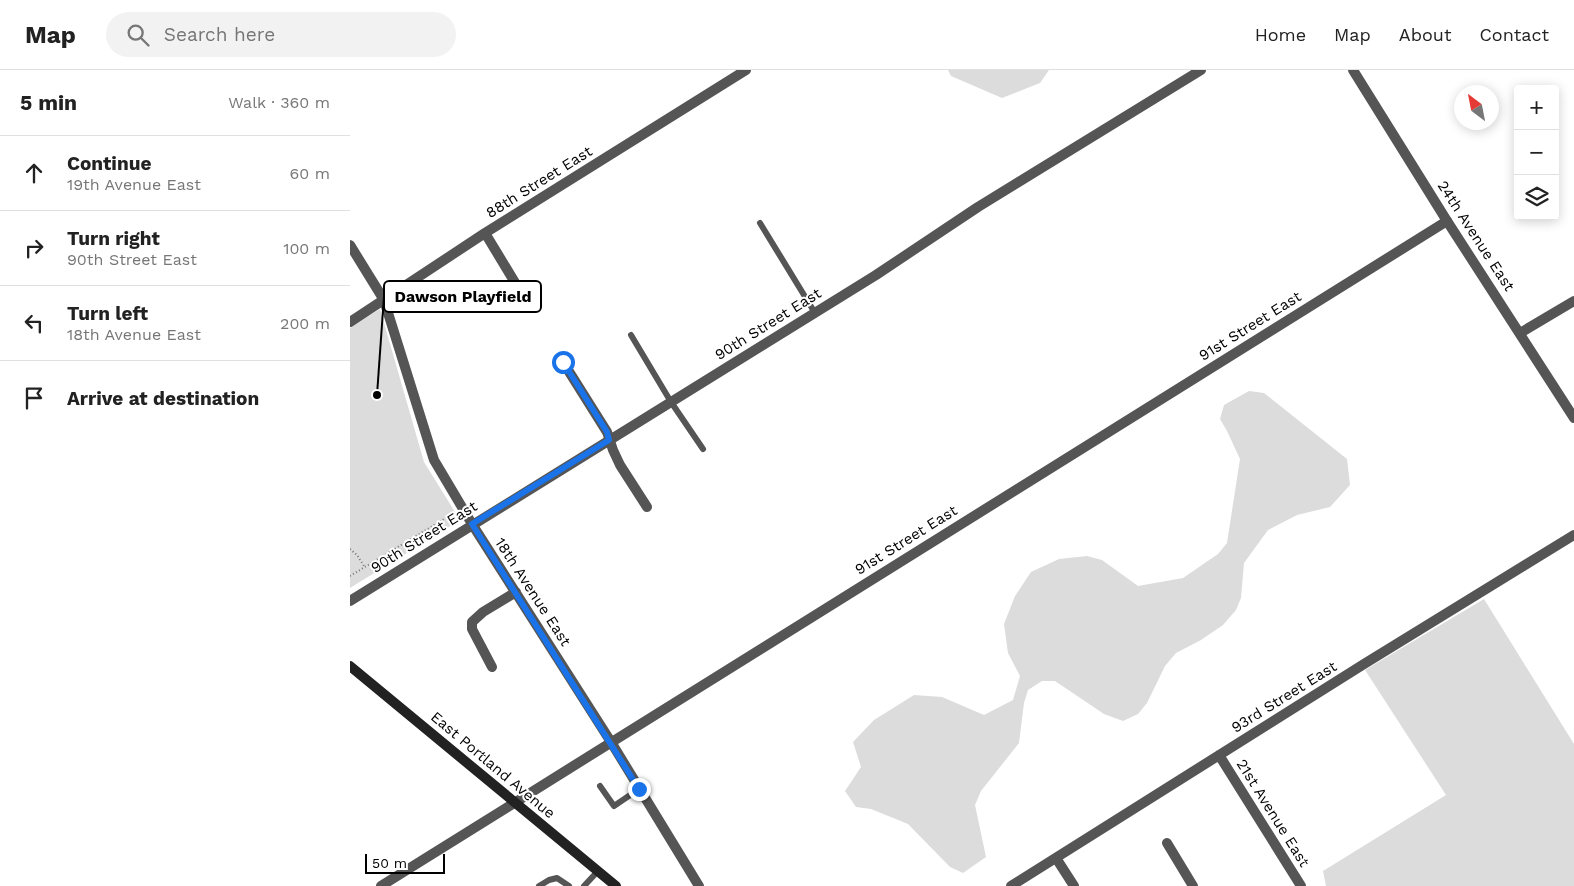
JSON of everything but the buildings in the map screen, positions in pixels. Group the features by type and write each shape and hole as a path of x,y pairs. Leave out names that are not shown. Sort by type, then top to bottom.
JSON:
{"main road":[{"name":"East Portland Avenue","path":"350,666 616,886"}],"street":[{"name":"88th Street East","path":"350,322 485,233 746,70"},
{"name":"90th Street East","path":"350,601 876,275 978,206 1201,70"},
{"name":"24th Avenue East","path":"1353,70 1447,221 1574,418"},
{"name":"91st Street East","path":"381,886 1447,221"},
{"path":"485,233 528,304"},
{"name":"18th Avenue East","path":"350,245 384,300 434,460 472,524 611,742 698,886"},
{"path":"1520,333 1574,301"},
{"path":"563,362 607,432 620,465 647,507"},
{"name":"93rd Street East","path":"1012,886 1574,535"},
{"path":"492,667 472,629 472,622 483,612 516,592"},
{"name":"21st Avenue East","path":"1220,755 1301,886"},
{"path":"1167,843 1193,886"},
{"path":"1056,858 1074,886"}],"lane":[{"path":"760,223 815,313"},
{"path":"631,335 702,450"},
{"path":"600,786 614,806 639,789"},
{"path":"584,886 598,871"},
{"path":"538,886 557,878 569,886"}],"path":[{"path":"350,576 449,516"},
{"path":"350,549 357,555 364,567"}],"shaded area":[{"path":"948,70 1049,70 1040,83 1002,98 951,76"},
{"path":"380,309 424,462 460,520 350,588 350,328"},
{"path":"1249,391 1264,393 1347,459 1350,485 1330,507 1297,515 1268,530 1244,563 1241,598 1236,610 1223,625 1201,640 1176,653 1165,666 1147,703 1138,714 1123,721 1104,714 1055,681 1042,681 1028,690 1024,703 1019,743 981,791 975,805 986,857 963,873 950,867 908,824 871,809 856,807 845,791 861,767 853,742 874,720 914,695 942,697 984,715 1013,700 1020,676 1008,653 1004,624 1015,596 1031,572 1059,559 1087,556 1102,560 1138,586 1183,578 1218,554 1227,543 1240,459 1220,419 1224,405"},
{"path":"1484,599 1574,744 1574,886 1326,886 1323,871 1446,795 1365,670"}],"place":[{"name":"Dawson Playfield","path":"377,395"}],"route":[{"path":"563,362 607,432 609,440 472,524 639,789"}]}
